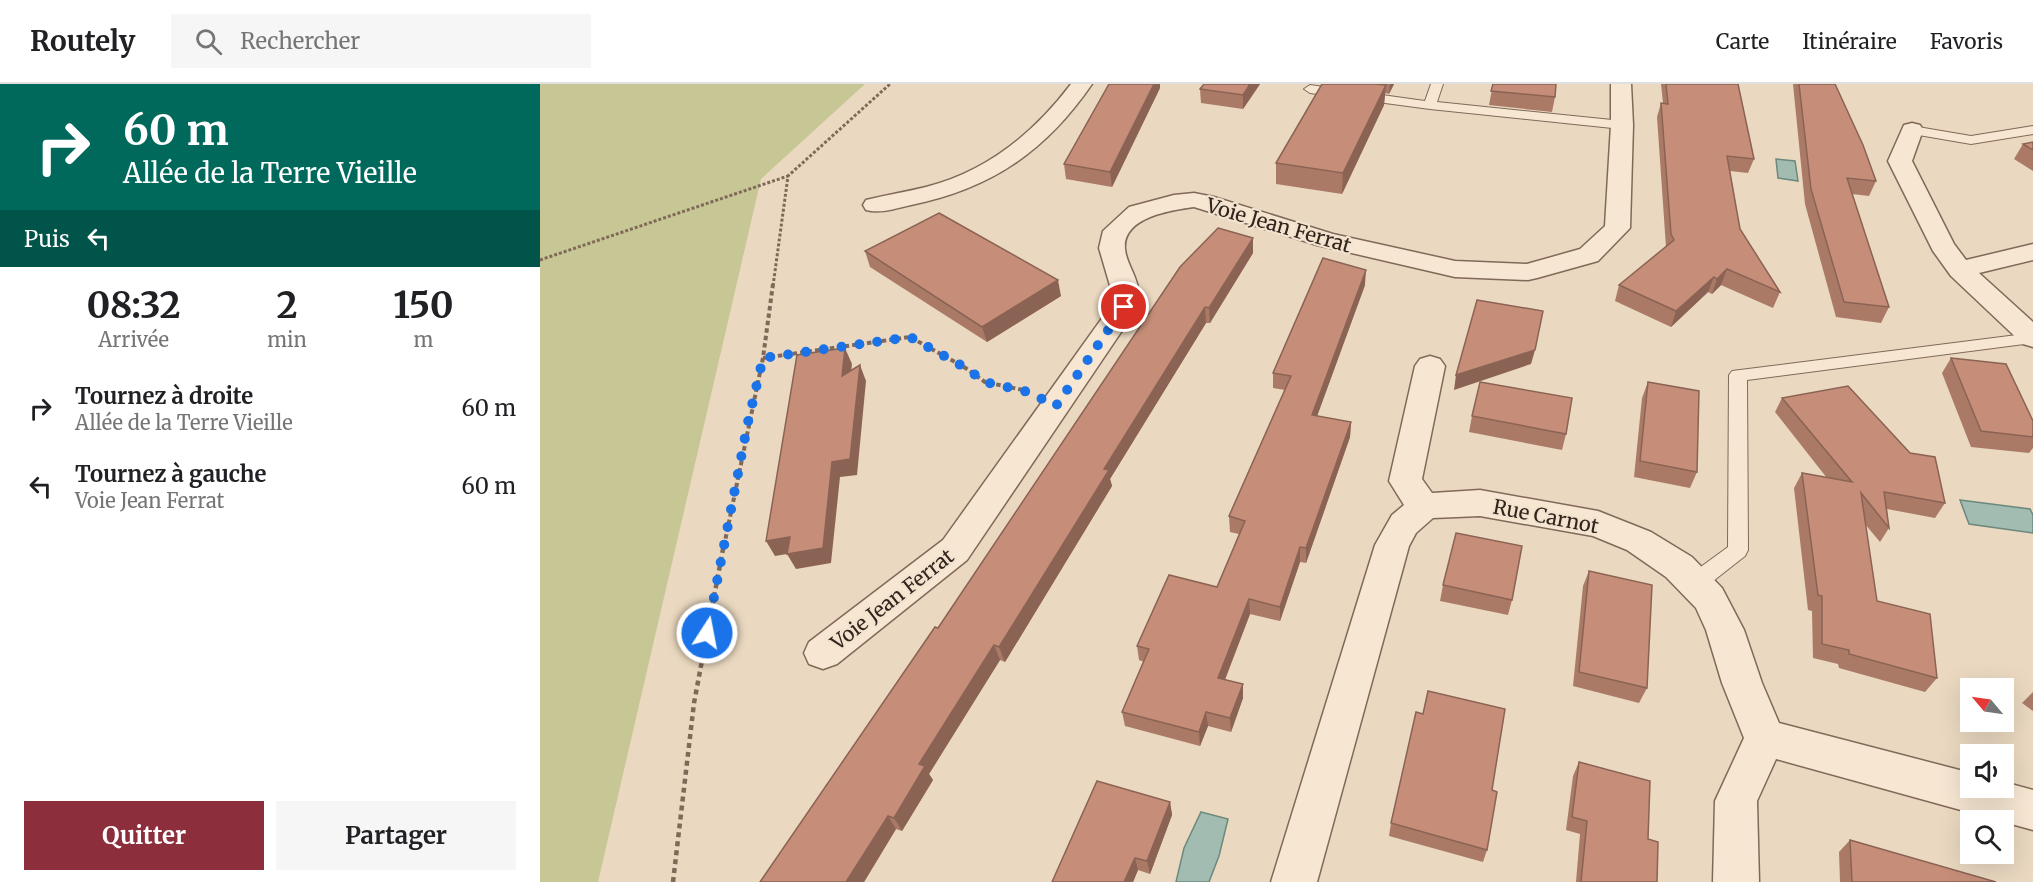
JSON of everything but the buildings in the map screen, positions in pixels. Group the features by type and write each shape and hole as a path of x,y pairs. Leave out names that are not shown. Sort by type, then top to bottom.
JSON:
{"street":[{"path":"875,205 944,190 992,168 1029,144 1051,125 1082,84"},
{"name":"Voie Jean Ferrat","path":"823,653 955,550 1124,307 1125,289 1112,248 1116,231 1138,212 1174,202 1194,201 1214,204 1326,240 1455,269 1528,272 1589,255 1617,228 1622,126 1621,84"},
{"path":"1912,130 1900,161 1942,246 1959,270 2032,338"},
{"path":"1959,270 2033,252"},
{"path":"1294,882 1392,545 1404,524 1424,507 1406,481 1430,366"},
{"name":"Rue Carnot","path":"1424,507 1452,502 1480,503 1598,524 1639,541 1679,567 1709,598 1725,630 1742,683 1765,738"},
{"path":"1736,882 1736,801 1765,738 2033,810"}],"lane":[{"path":"1430,105 1437,84"},
{"path":"1310,89 1622,126"},
{"path":"1912,130 1971,140 2033,130"},
{"path":"1695,583 1738,550 1737,375 2032,338"}],"path":[{"path":"540,260 788,176 890,84"},
{"path":"673,882 694,703 748,422 763,358 788,176"},
{"path":"763,358 910,337 964,367 985,382 1028,392 1056,406"}],"shaded area":[{"path":"540,84 865,84 761,179 598,882 540,882"},
{"path":"1776,159 1795,161 1798,181 1778,178"},
{"path":"1960,500 2030,509 2033,515 2033,533 1969,524"},
{"path":"1201,812 1228,819 1219,856 1209,882 1176,882 1184,848"}],"route":[{"path":"707,633 748,422 763,358 910,337 964,367 985,382 1028,392 1056,406 1124,307"}]}
